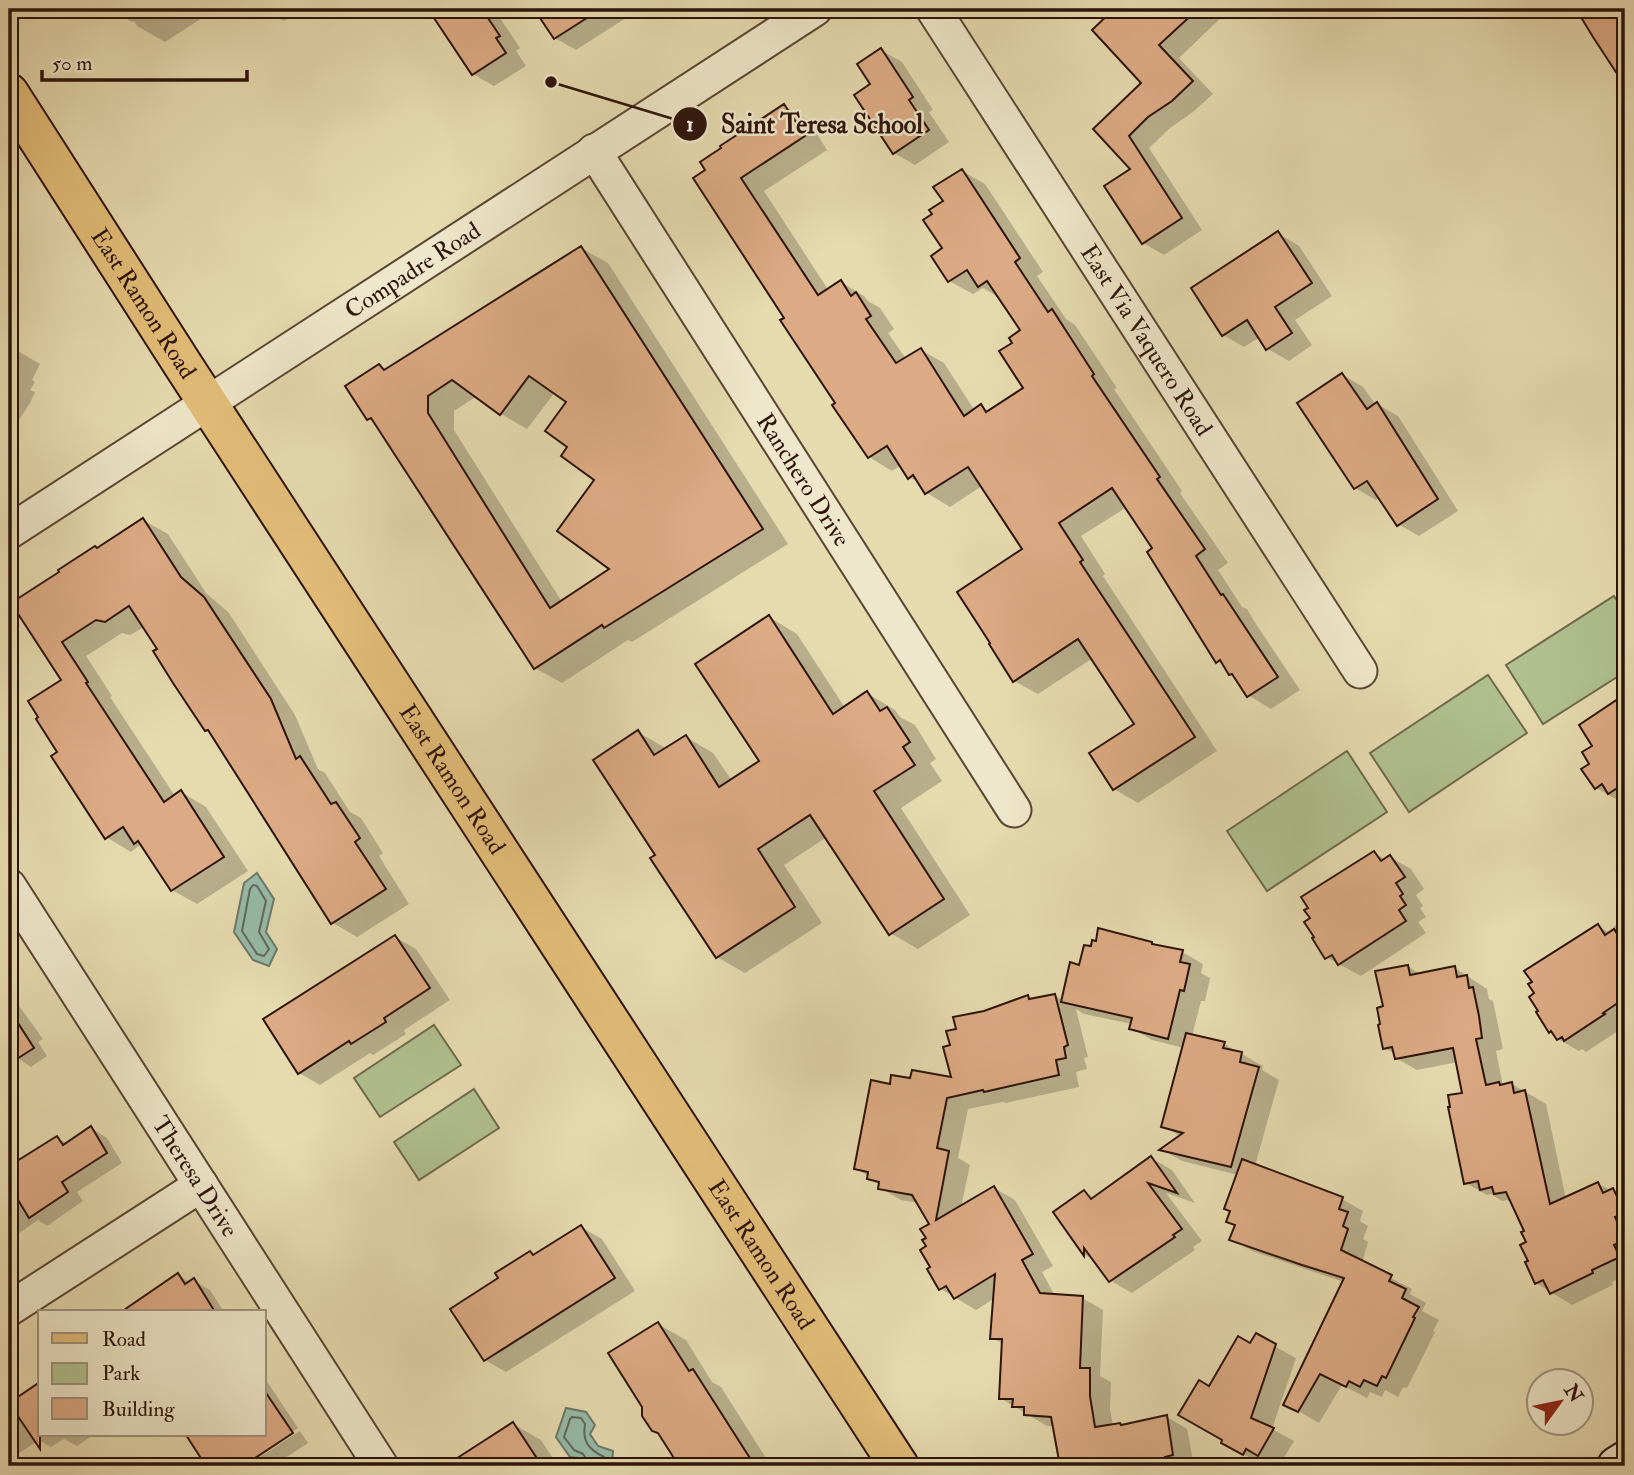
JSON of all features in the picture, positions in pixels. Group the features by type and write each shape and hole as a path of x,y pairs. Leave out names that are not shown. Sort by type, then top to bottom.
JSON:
{"main road":[{"name":"East Ramon Road","path":"9,93 899,1466"},
{"path":"1617,1466 1625,1461"}],"street":[{"name":"Compadre Road","path":"9,532 815,9"},
{"name":"East Via Vaquero Road","path":"933,9 1360,671"},
{"name":"Ranchero Drive","path":"594,151 1014,810"},
{"name":"Theresa Drive","path":"9,886 18,919 201,1185 371,1463"},
{"path":"9,1309 201,1185"}],"green space":[{"path":"1614,596 1625,613 1625,672 1543,724 1506,665"},
{"path":"1488,675 1527,733 1409,812 1370,753"},
{"path":"1347,751 1387,812 1267,891 1227,831"},
{"path":"434,1025 461,1065 380,1117 354,1078"},
{"path":"474,1089 499,1128 419,1180 394,1142"}],"water":[{"path":"257,873 274,899 266,932 277,949 269,966 253,960 234,932 244,883"},
{"path":"566,1408 586,1412 595,1425 590,1434 598,1446 613,1451 612,1466 583,1466 578,1458 570,1457 556,1437"}],"building":[{"path":"428,9 482,9 500,36 496,38 506,53 472,75"},
{"path":"534,9 601,9 554,39"},
{"path":"1114,9 1198,9 1159,45 1193,81 1129,136 1182,218 1142,244 1104,186 1130,169 1093,129 1141,83 1092,30"},
{"path":"1576,9 1625,9 1625,86 1593,37"},
{"path":"881,48 913,97 909,100 929,130 893,154 854,95 870,84 857,64"},
{"path":"784,104 805,136 741,178 818,295 841,280 851,296 856,292 871,316 866,319 896,363 921,348 964,416 981,404 986,412 1023,388 999,351 1012,343 1009,338 1020,330 987,281 978,287 967,270 948,282 931,256 942,248 923,220 932,214 929,210 943,201 933,187 962,169 1020,258 1015,262 1048,312 1052,309 1094,374 1092,376 1160,477 1157,479 1205,549 1196,556 1278,677 1247,697 1220,660 1216,663 1147,552 1152,548 1112,488 1059,523 1083,560 1080,562 1195,737 1113,790 1089,753 1134,724 1078,639 1013,682 957,592 1022,549 968,467 925,494 913,475 908,479 887,446 868,458 780,320 784,318 693,178 705,170 700,162"},
{"path":"1278,231 1312,283 1275,307 1292,333 1266,350 1247,320 1222,336 1191,288"},
{"path":"581,246 763,529 534,669 371,418 367,420 345,386 379,364 384,370","holes":["529,376 566,402 545,431 567,447 561,456 594,480 557,531 609,569 550,608 428,413 428,396 452,380 500,415"]},
{"path":"1342,373 1367,409 1377,402 1438,499 1397,526 1367,481 1354,489 1297,403"},
{"path":"143,518 181,577 204,597 271,699 296,759 300,756 331,804 336,802 360,838 355,842 386,889 331,924 208,730 205,731 173,683 153,651 157,649 129,606 105,622 96,620 62,642 164,802 181,790 224,857 171,891 138,841 134,844 123,827 105,839 51,756 57,752 28,701 61,680 11,603 95,546 97,548"},
{"path":"769,615 833,714 867,691 880,711 887,707 910,742 903,747 915,765 874,791 944,899 889,935 810,815 758,849 795,907 716,958 650,858 655,855 593,760 638,730 654,755 686,735 719,787 759,761 695,664"},
{"path":"1618,699 1625,711 1625,783 1608,794 1602,784 1595,789 1581,769 1589,764 1582,752 1592,746 1579,725"},
{"path":"1374,851 1381,861 1390,855 1405,877 1396,883 1406,905 1399,910 1406,921 1338,965 1332,955 1325,959 1312,938 1314,937 1304,922 1310,918 1304,910 1308,908 1301,897"},
{"path":"1598,924 1605,935 1614,929 1625,946 1625,998 1564,1041 1562,1037 1557,1040 1551,1031 1549,1033 1536,1012 1538,1011 1529,997 1534,993 1528,984 1532,982 1524,971"},
{"path":"1098,928 1183,950 1180,962 1190,964 1184,991 1180,990 1168,1039 1129,1029 1132,1018 1061,1002 1070,962 1079,965 1084,945 1091,946 1092,940 1096,941"},
{"path":"395,935 430,988 384,1018 386,1022 351,1044 349,1041 298,1074 263,1019"},
{"path":"1408,965 1410,975 1455,966 1457,977 1467,975 1469,988 1473,987 1479,1016 1482,1038 1476,1039 1486,1085 1512,1082 1514,1093 1525,1090 1550,1204 1598,1182 1603,1193 1613,1188 1625,1213 1615,1217 1623,1241 1614,1245 1620,1257 1550,1294 1543,1280 1535,1284 1520,1245 1526,1242 1521,1232 1524,1231 1506,1192 1494,1194 1492,1187 1480,1190 1478,1181 1464,1184 1448,1107 1448,1095 1462,1093 1453,1048 1395,1059 1392,1047 1383,1049 1377,1008 1383,1006 1375,971"},
{"path":"1055,994 1068,1045 1064,1047 1066,1058 1056,1060 1059,1075 947,1098 937,1148 949,1151 936,1220 994,1186 1033,1254 1022,1260 1040,1293 1083,1296 1080,1368 1090,1368 1090,1396 1095,1427 1121,1425 1167,1415 1173,1455 1165,1457 1167,1466 1060,1466 1051,1417 1024,1415 1024,1407 1012,1407 1013,1399 999,1399 1002,1339 990,1339 995,1274 954,1299 946,1286 939,1290 920,1250 926,1246 922,1240 926,1238 920,1229 929,1224 912,1195 878,1189 879,1182 867,1179 868,1172 854,1169 871,1080 890,1084 891,1075 910,1078 912,1070 951,1077 943,1047 950,1045 946,1031 956,1029 953,1017 984,1011 1028,995 1029,999"},
{"path":"9,1009 34,1048 9,1064"},
{"path":"1186,1033 1225,1042 1223,1048 1242,1052 1240,1062 1259,1067 1231,1167 1159,1150 1183,1133 1161,1127"},
{"path":"91,1126 107,1153 62,1182 68,1192 29,1218 9,1185 9,1166 57,1136 63,1145"},
{"path":"1151,1156 1177,1193 1148,1183 1182,1229 1173,1235 1175,1237 1109,1282 1084,1248 1084,1256 1053,1212 1084,1190 1091,1199"},
{"path":"1242,1159 1343,1197 1339,1209 1348,1212 1343,1226 1348,1229 1341,1250 1392,1275 1389,1281 1406,1289 1402,1298 1419,1307 1386,1378 1382,1376 1377,1386 1364,1380 1360,1387 1349,1381 1346,1387 1320,1374 1298,1412 1283,1405 1344,1278 1229,1240 1235,1225 1226,1222 1230,1211 1224,1209"},
{"path":"581,1225 615,1278 484,1361 450,1309 498,1278 495,1273 530,1251 533,1255"},
{"path":"178,1273 185,1284 194,1278 214,1310 124,1310"},
{"path":"658,1322 689,1371 693,1369 755,1466 679,1466 658,1433 652,1431 642,1416 642,1407 608,1353"},
{"path":"1256,1333 1276,1344 1251,1418 1274,1428 1258,1456 1246,1449 1243,1455 1178,1415 1199,1380 1209,1386 1238,1336 1250,1343"},
{"path":"38,1383 40,1449 9,1403"},
{"path":"266,1393 293,1433 243,1466 206,1466 187,1436 266,1436"},
{"path":"513,1422 542,1466 445,1466 482,1442"}],"place":[{"name":"Saint Teresa School","path":"551,82"}]}
